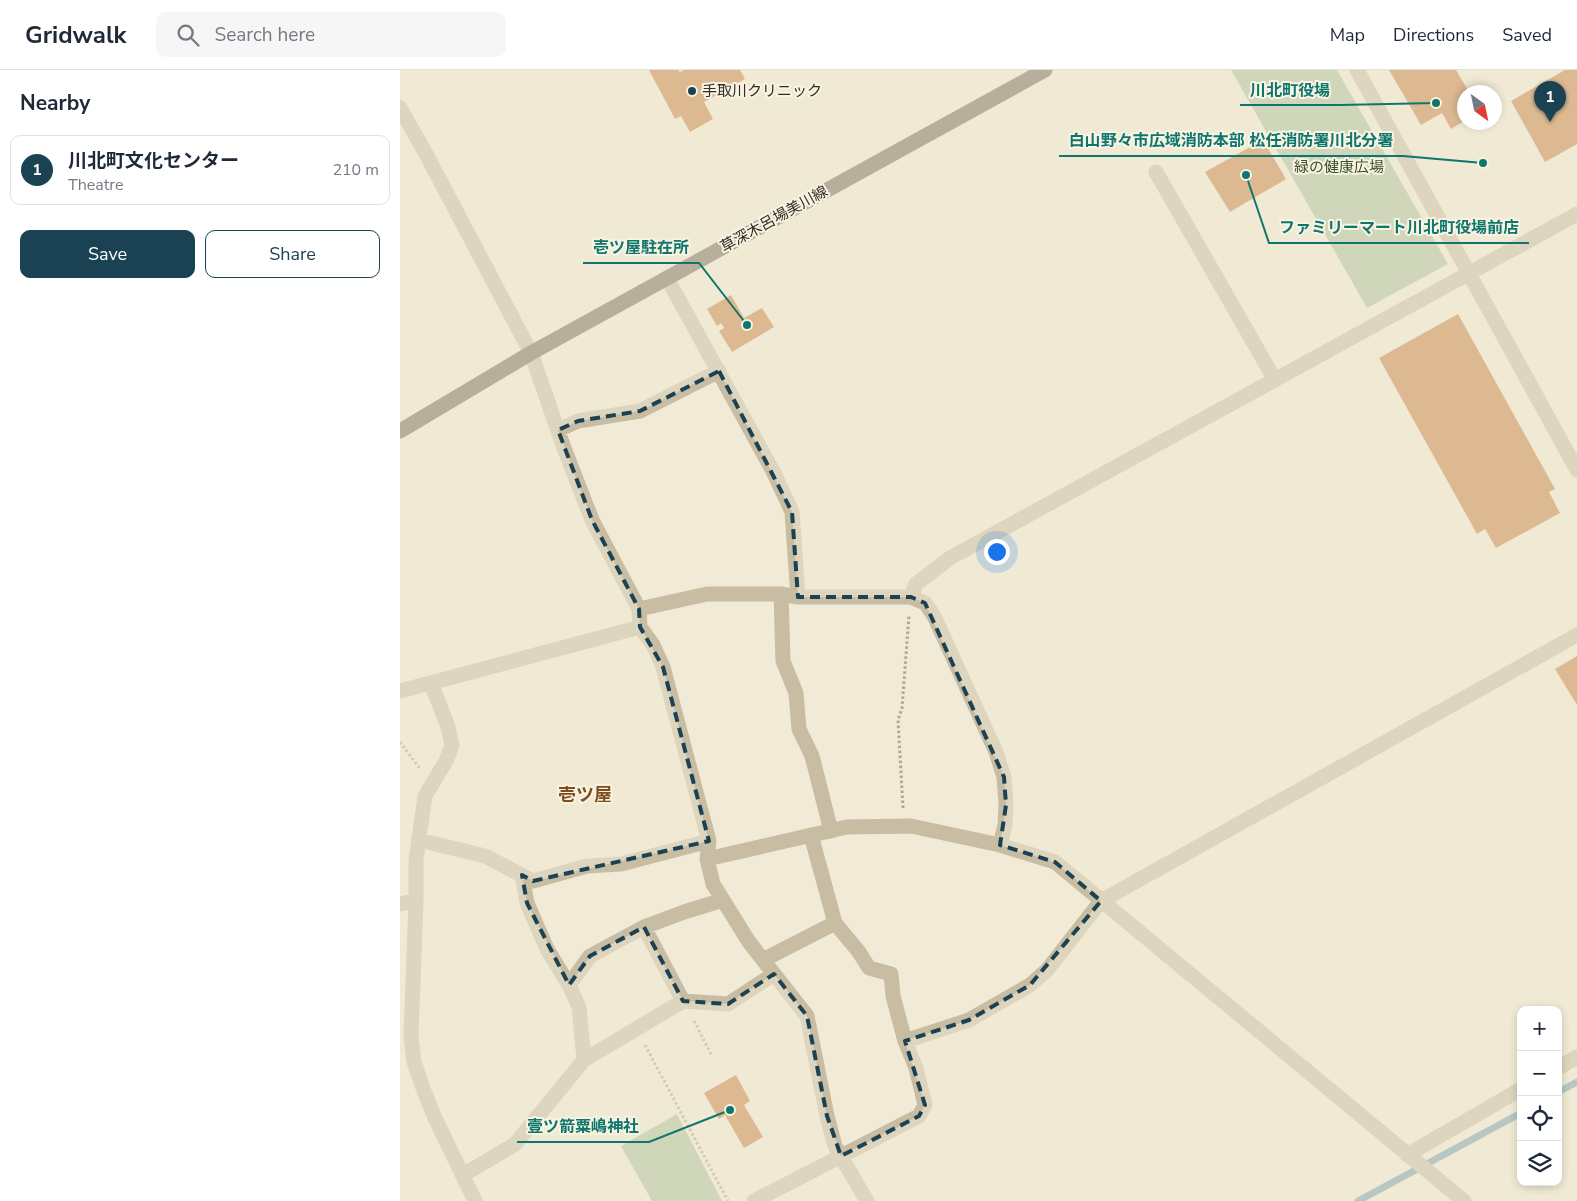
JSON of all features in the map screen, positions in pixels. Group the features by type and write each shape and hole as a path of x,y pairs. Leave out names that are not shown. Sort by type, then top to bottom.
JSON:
{"main road":[{"name":"草深木呂場美川線","path":"400,431 531,353 1045,70"}],"street":[{"path":"1357,70 1577,470"},
{"path":"400,108 531,353 592,520 640,609 640,627 653,645 663,667 709,841 707,859 713,884 749,942 807,1016 827,1116 835,1146 867,1201"},
{"path":"1156,172 1275,380"},
{"path":"911,597 916,584 950,558 1468,272 1577,214"},
{"path":"667,278 773,471 792,512 798,597"},
{"path":"558,430 578,421 640,411 718,372"},
{"path":"640,609 707,594 781,594 798,597 911,597 925,603 934,616 996,752 1004,777 1005,825 1000,844"},
{"path":"781,594 783,661 796,693 799,729 812,756 831,830"},
{"path":"402,687 431,684 640,627"},
{"path":"906,1041 970,1020 1030,985 1047,970 1101,902 1577,635"},
{"path":"431,684 448,727 452,746 446,761 425,796 416,860 411,1036 414,1062 435,1118 475,1201"},
{"path":"707,859 848,827 911,826 1000,844 1055,862 1464,1201"},
{"path":"754,1201 919,1116 925,1105 916,1068 893,996 891,974 869,968 859,952 835,923 811,835"},
{"path":"419,840 485,856 533,881 587,866 621,864 709,841"},
{"path":"522,875 527,903 547,948 569,985 579,1007 584,1060"},
{"path":"569,985 590,956 644,927 723,900"},
{"path":"400,904 416,901"},
{"path":"763,960 835,923"},
{"path":"644,927 683,1000"},
{"path":"463,1176 515,1144 584,1060 683,1000 728,1004 774,974"},
{"path":"1562,1066 1577,1057"},
{"path":"1407,1155 1517,1091"}],"path":[{"path":"904,826 898,720 902,708 911,597"},
{"path":"400,742 432,784"},
{"path":"683,1000 712,1056"},
{"path":"636,1028 728,1201"}],"highlighted area":[{"path":"719,371 792,512 798,597 911,597 925,603 1004,777 1006,805 1000,845 1055,862 1101,901 1030,985 969,1020 905,1041 925,1105 919,1116 841,1156 827,1116 807,1016 774,974 728,1004 683,1001 644,927 590,956 569,985 527,903 522,875 533,881 709,841 663,667 640,627 639,609 592,520 558,430 578,421 640,411"}],"green space":[{"name":"緑の健康広場","path":"1231,70 1337,70 1448,264 1367,308"},
{"path":"677,1114 722,1201 652,1201 621,1146"}],"building":[{"name":"手取川クリニック","path":"649,70 678,70 680,72 684,70 740,70 745,79 704,102 713,119 690,132 681,116 675,119"},
{"path":"1389,70 1456,70 1465,85 1457,85 1457,125 1451,129 1442,113 1421,125"},
{"path":"1565,70 1577,70 1577,144 1545,162 1511,101"},
{"path":"1263,140 1286,179 1230,212 1205,172"},
{"path":"731,295 744,318 762,308 774,327 732,352 719,331 724,328 721,323 717,326 707,309"},
{"path":"1458,314 1555,489 1549,492 1560,513 1496,548 1485,529 1477,534 1379,358"},
{"path":"1577,656 1577,705 1555,669"},
{"path":"736,1075 750,1101 744,1105 763,1137 744,1148 725,1115 719,1119 704,1093"}],"waterway":[{"path":"1562,1090 1577,1082"},
{"path":"1358,1201 1517,1115"}],"place":[{"name":"手取川クリニック","path":"692,91"},
{"name":"川北町役場","path":"1436,103"},
{"name":"川北町文化センター","path":"1550,122"},
{"name":"白山野々市広域消防本部 松任消防署川北分署","path":"1483,163"},
{"name":"ファミリーマート川北町役場前店","path":"1246,175"},
{"name":"壱ツ屋駐在所","path":"747,325"},
{"name":"壹ツ箭粟嶋神社","path":"730,1110"}],"district":[{"name":"壱ツ屋","path":"585,795"}]}
